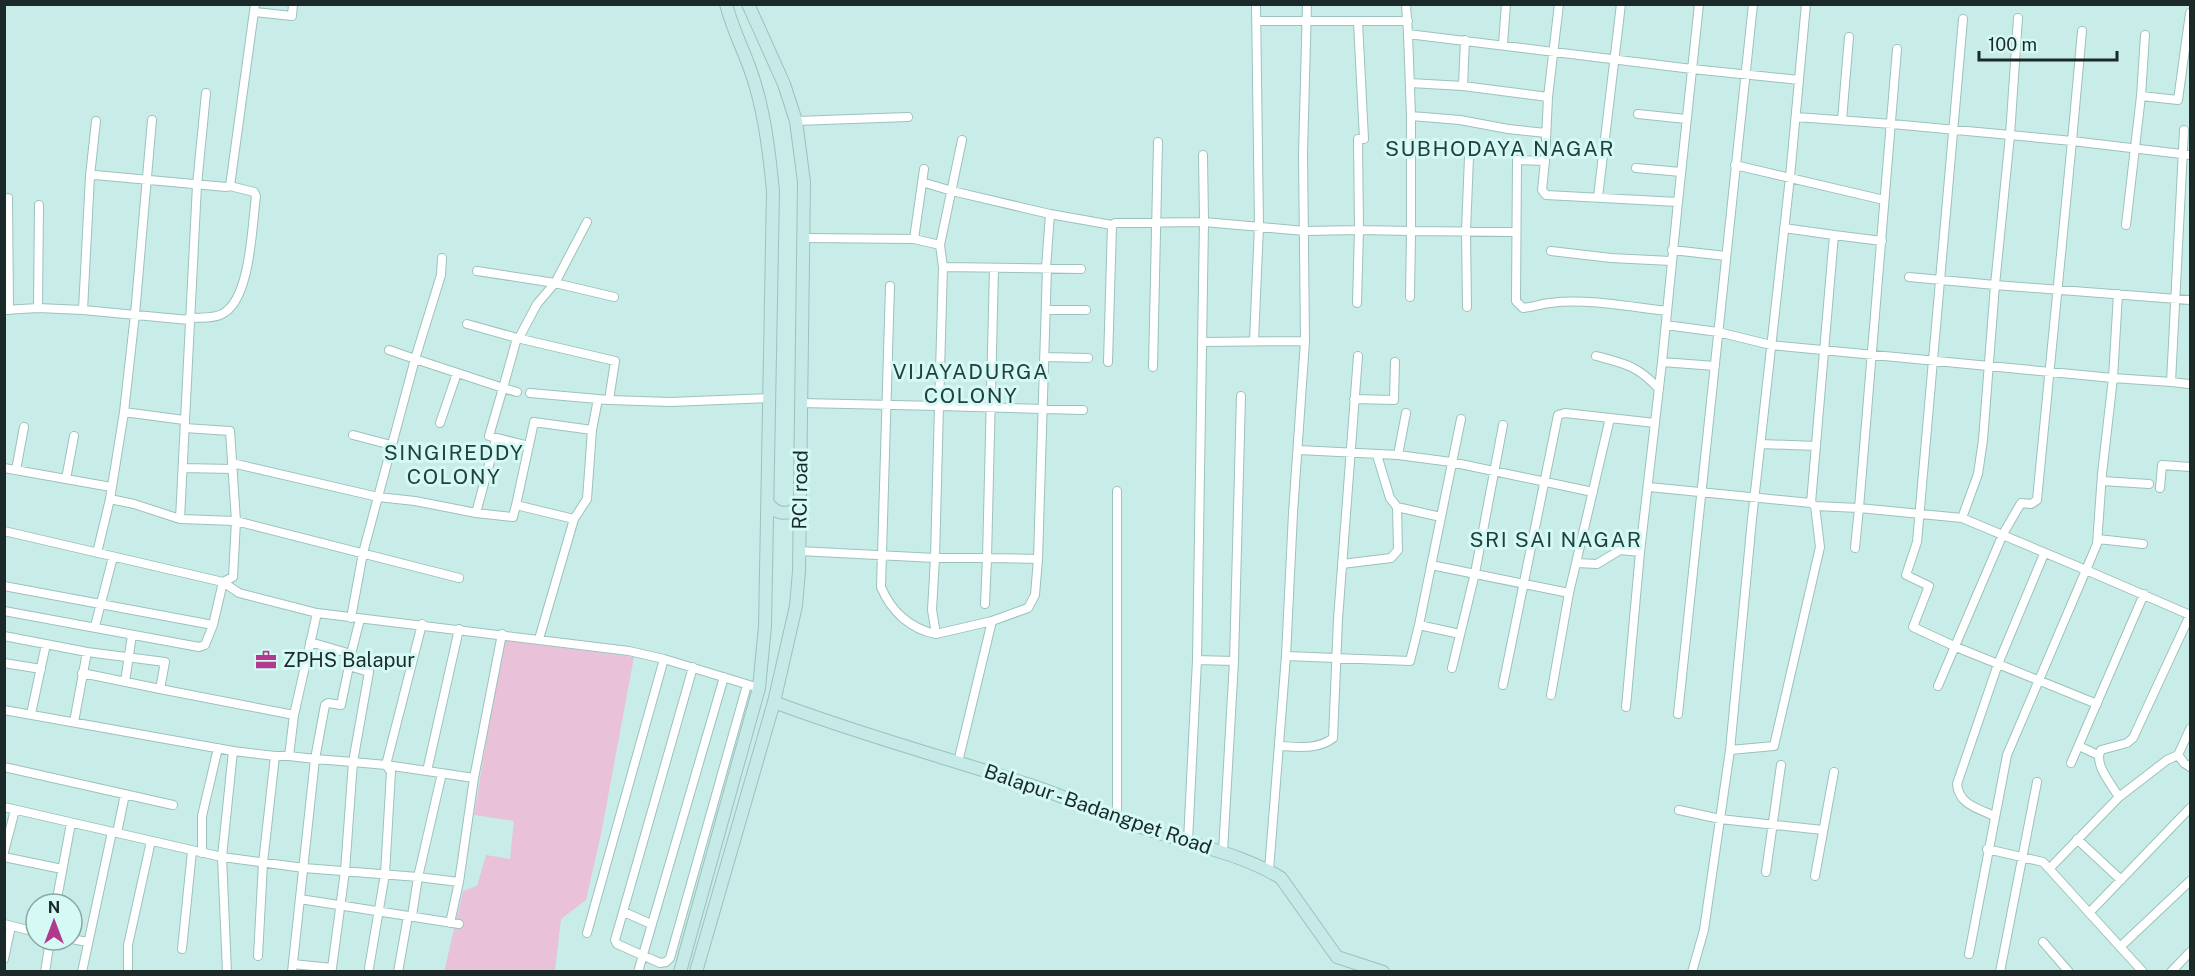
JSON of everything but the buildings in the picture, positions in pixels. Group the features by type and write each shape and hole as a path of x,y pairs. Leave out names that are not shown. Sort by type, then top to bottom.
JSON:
{"main road":[{"path":"680,972 753,686 765,626 773,191 769,149 761,111 749,67 736,38 726,4"},
{"name":"RCI road","path":"696,972 774,702 796,606 799,551 804,182 796,121 784,84 748,4"},
{"path":"768,503 779,513 790,513 800,506"},
{"path":"767,525 781,517 790,518 799,525"},
{"name":"Balapur - Badangpet Road","path":"774,702 864,735 1031,785 1153,831 1223,852 1269,870 1281,878 1337,957 1383,972"}],"street":[{"path":"230,186 255,8 292,16 293,4"},
{"path":"1254,341 1259,226 1256,4"},
{"path":"1269,870 1280,746 1305,341 1303,154 1307,4"},
{"path":"1406,4 1411,116 1410,297"},
{"path":"1503,44 1506,4"},
{"path":"1559,4 1548,97 1544,194 1678,202"},
{"path":"1598,197 1621,4"},
{"path":"1626,707 1640,552 1699,4"},
{"path":"1678,714 1753,4"},
{"path":"1692,972 1704,930 1730,750 1806,4"},
{"path":"2141,96 2178,100 2190,12 2189,4"},
{"path":"1962,518 1978,474 1983,440 1987,366 2010,135 2018,18"},
{"path":"1963,19 1917,543 1906,575 1929,586 1913,627 1956,647 2097,704"},
{"path":"1256,21 1407,21"},
{"path":"1357,303 1358,139 1364,139 1358,22"},
{"path":"1938,686 2003,534 2020,503 2031,504 2037,500 2082,31"},
{"path":"1408,34 1799,80"},
{"path":"2126,225 2141,96 2145,35"},
{"path":"1842,120 1849,36"},
{"path":"1463,86 1465,40"},
{"path":"1855,548 1873,356 1897,49"},
{"path":"1410,83 1463,86 1548,97"},
{"path":"180,519 197,185 206,93"},
{"path":"1638,114 1686,119"},
{"path":"1411,116 1460,120 1546,133"},
{"path":"796,121 908,117"},
{"path":"1796,117 1892,123 2186,155"},
{"path":"97,553 110,499 124,412 153,120"},
{"path":"82,310 90,177 96,121"},
{"path":"2171,382 2186,155 2184,130"},
{"path":"936,634 932,610 943,267 940,245 962,140"},
{"path":"1153,367 1158,142"},
{"path":"1188,841 1197,660 1203,155"},
{"path":"1467,306 1466,231 1469,157"},
{"path":"1545,161 1517,160 1516,302 1523,308 1549,303 1587,303 1667,311"},
{"path":"1735,165 1884,200"},
{"path":"1636,168 1680,172"},
{"path":"914,239 924,169"},
{"path":"8,198 7,310 38,308 82,310 189,319 220,316 229,309 238,297 246,273 256,196 254,192 230,186 94,175 90,177"},
{"path":"922,182 1050,214 1112,225 1115,223 1204,222 1305,231 1516,232"},
{"path":"38,308 39,205"},
{"path":"890,286 881,587 886,600 910,625 923,632 936,634 992,621 1028,608 1035,595 1050,214"},
{"path":"529,446 489,436 517,338 525,330 537,304 555,283 587,222"},
{"path":"1108,362 1112,225"},
{"path":"1784,228 1882,241"},
{"path":"1730,750 1774,746 1820,547 1813,504 1834,235"},
{"path":"804,238 914,239 940,245"},
{"path":"1672,250 1726,256"},
{"path":"1551,251 1611,258 1671,261"},
{"path":"351,618 363,553 415,359 441,275 442,258"},
{"path":"943,267 1081,269"},
{"path":"985,604 994,268"},
{"path":"477,271 555,283 614,297"},
{"path":"1909,277 2190,300"},
{"path":"1969,954 1987,849 2007,755 2098,539 2113,378 2118,294"},
{"path":"1046,310 1086,310"},
{"path":"467,324 615,361 609,400"},
{"path":"1666,325 1718,332 1771,345 1824,351 2189,384"},
{"path":"1202,342 1305,341"},
{"path":"389,350 517,392"},
{"path":"1280,746 1311,747 1328,742 1333,738 1342,564 1358,356"},
{"path":"1596,356 1627,364 1645,373 1659,389"},
{"path":"1045,357 1088,358"},
{"path":"1354,399 1394,400 1395,362"},
{"path":"1662,362 1715,366"},
{"path":"440,423 457,373"},
{"path":"530,393 609,400 670,402 770,398"},
{"path":"1223,852 1234,661 1241,396"},
{"path":"538,639 574,519 587,499 592,430 598,399"},
{"path":"801,403 1083,410"},
{"path":"124,412 231,431 237,521 233,577 223,582"},
{"path":"1398,456 1406,413"},
{"path":"1503,685 1558,415 1565,413 1655,423"},
{"path":"1551,695 1569,593 1610,418"},
{"path":"1286,656 1410,661 1461,419"},
{"path":"183,468 232,466 378,497 513,517 534,422 592,430"},
{"path":"1452,668 1475,573 1503,425"},
{"path":"16,470 24,427"},
{"path":"353,435 391,445"},
{"path":"66,479 74,436"},
{"path":"476,513 496,439"},
{"path":"1761,444 1816,446"},
{"path":"1299,450 1398,456 1451,462 1593,492"},
{"path":"1342,564 1391,558 1398,550 1396,507 1390,498 1377,455"},
{"path":"2160,488 2162,465 2190,467"},
{"path":"4,468 111,487"},
{"path":"2102,481 2149,484"},
{"path":"1648,487 1962,518 2190,615 2133,738 2127,743 2101,750 2098,755 2099,762 2119,797"},
{"path":"1117,491 1117,817"},
{"path":"110,499 180,519 237,521 459,578"},
{"path":"516,505 574,519"},
{"path":"1396,507 1440,517"},
{"path":"4,531 223,582 239,593 317,613 629,651 693,667 753,686 670,958 660,963 617,944 615,940 693,667"},
{"path":"2098,539 2142,544"},
{"path":"1577,563 1597,564 1620,550 1640,552"},
{"path":"799,551 935,558 1038,559"},
{"path":"1994,816 1964,801 1958,794 1957,784 1998,664 2044,554"},
{"path":"95,626 113,557"},
{"path":"1431,565 1569,593"},
{"path":"4,611 199,647 205,645 213,625 223,582"},
{"path":"4,586 213,625"},
{"path":"2071,763 2144,594"},
{"path":"289,756 294,715 317,613"},
{"path":"348,666 369,672 354,762 345,871 332,970 293,968 315,759 325,705 328,703 341,705 348,666 360,618"},
{"path":"958,762 992,621"},
{"path":"369,968 385,874 391,772 387,765 422,624"},
{"path":"1419,625 1460,634"},
{"path":"427,771 459,629"},
{"path":"300,899 454,924 474,778 502,634"},
{"path":"125,682 132,635"},
{"path":"4,636 87,652 165,662 160,690"},
{"path":"310,642 351,654"},
{"path":"31,714 46,644"},
{"path":"74,722 87,652"},
{"path":"587,933 664,659"},
{"path":"1197,660 1234,661"},
{"path":"4,663 41,669"},
{"path":"82,673 294,715"},
{"path":"638,972 724,677"},
{"path":"4,710 233,751 387,765 474,778"},
{"path":"2049,868 2119,797 2178,755 2190,729"},
{"path":"2079,746 2098,755"},
{"path":"202,853 202,816 218,748"},
{"path":"227,972 222,857 233,751"},
{"path":"2178,755 2190,767"},
{"path":"258,956 263,863 275,756"},
{"path":"1766,872 1781,765"},
{"path":"4,767 173,805"},
{"path":"1815,876 1834,772"},
{"path":"398,972 442,773"},
{"path":"2000,972 2037,782"},
{"path":"82,972 87,942 125,795"},
{"path":"4,807 222,857 304,868 459,882"},
{"path":"2089,913 2190,808"},
{"path":"4,852 15,810"},
{"path":"1679,810 1720,819 1823,830"},
{"path":"58,892 71,823"},
{"path":"2077,839 2121,880"},
{"path":"128,972 128,945 151,841"},
{"path":"1987,849 2043,862 2143,972"},
{"path":"182,949 192,851"},
{"path":"4,857 62,869"},
{"path":"2120,946 2190,882"},
{"path":"624,912 651,924"},
{"path":"4,959 8,925 24,929"},
{"path":"2043,942 2069,972"},
{"path":"45,972 48,952"},
{"path":"2170,972 2190,952"}],"shaded area":[{"path":"503,640 634,657 601,834 586,900 561,919 555,971 444,972 463,891 477,886 486,855 510,859 514,821 474,815"}],"place":[{"name":"ZPHS Balapur","path":"266,660"}],"district":[{"name":"SUBHODAYA NAGAR","path":"1500,148"},
{"name":"VIJAYADURGA COLONY","path":"971,383"},
{"name":"SINGIREDDY COLONY","path":"454,464"},
{"name":"SRI SAI NAGAR","path":"1556,539"}]}
